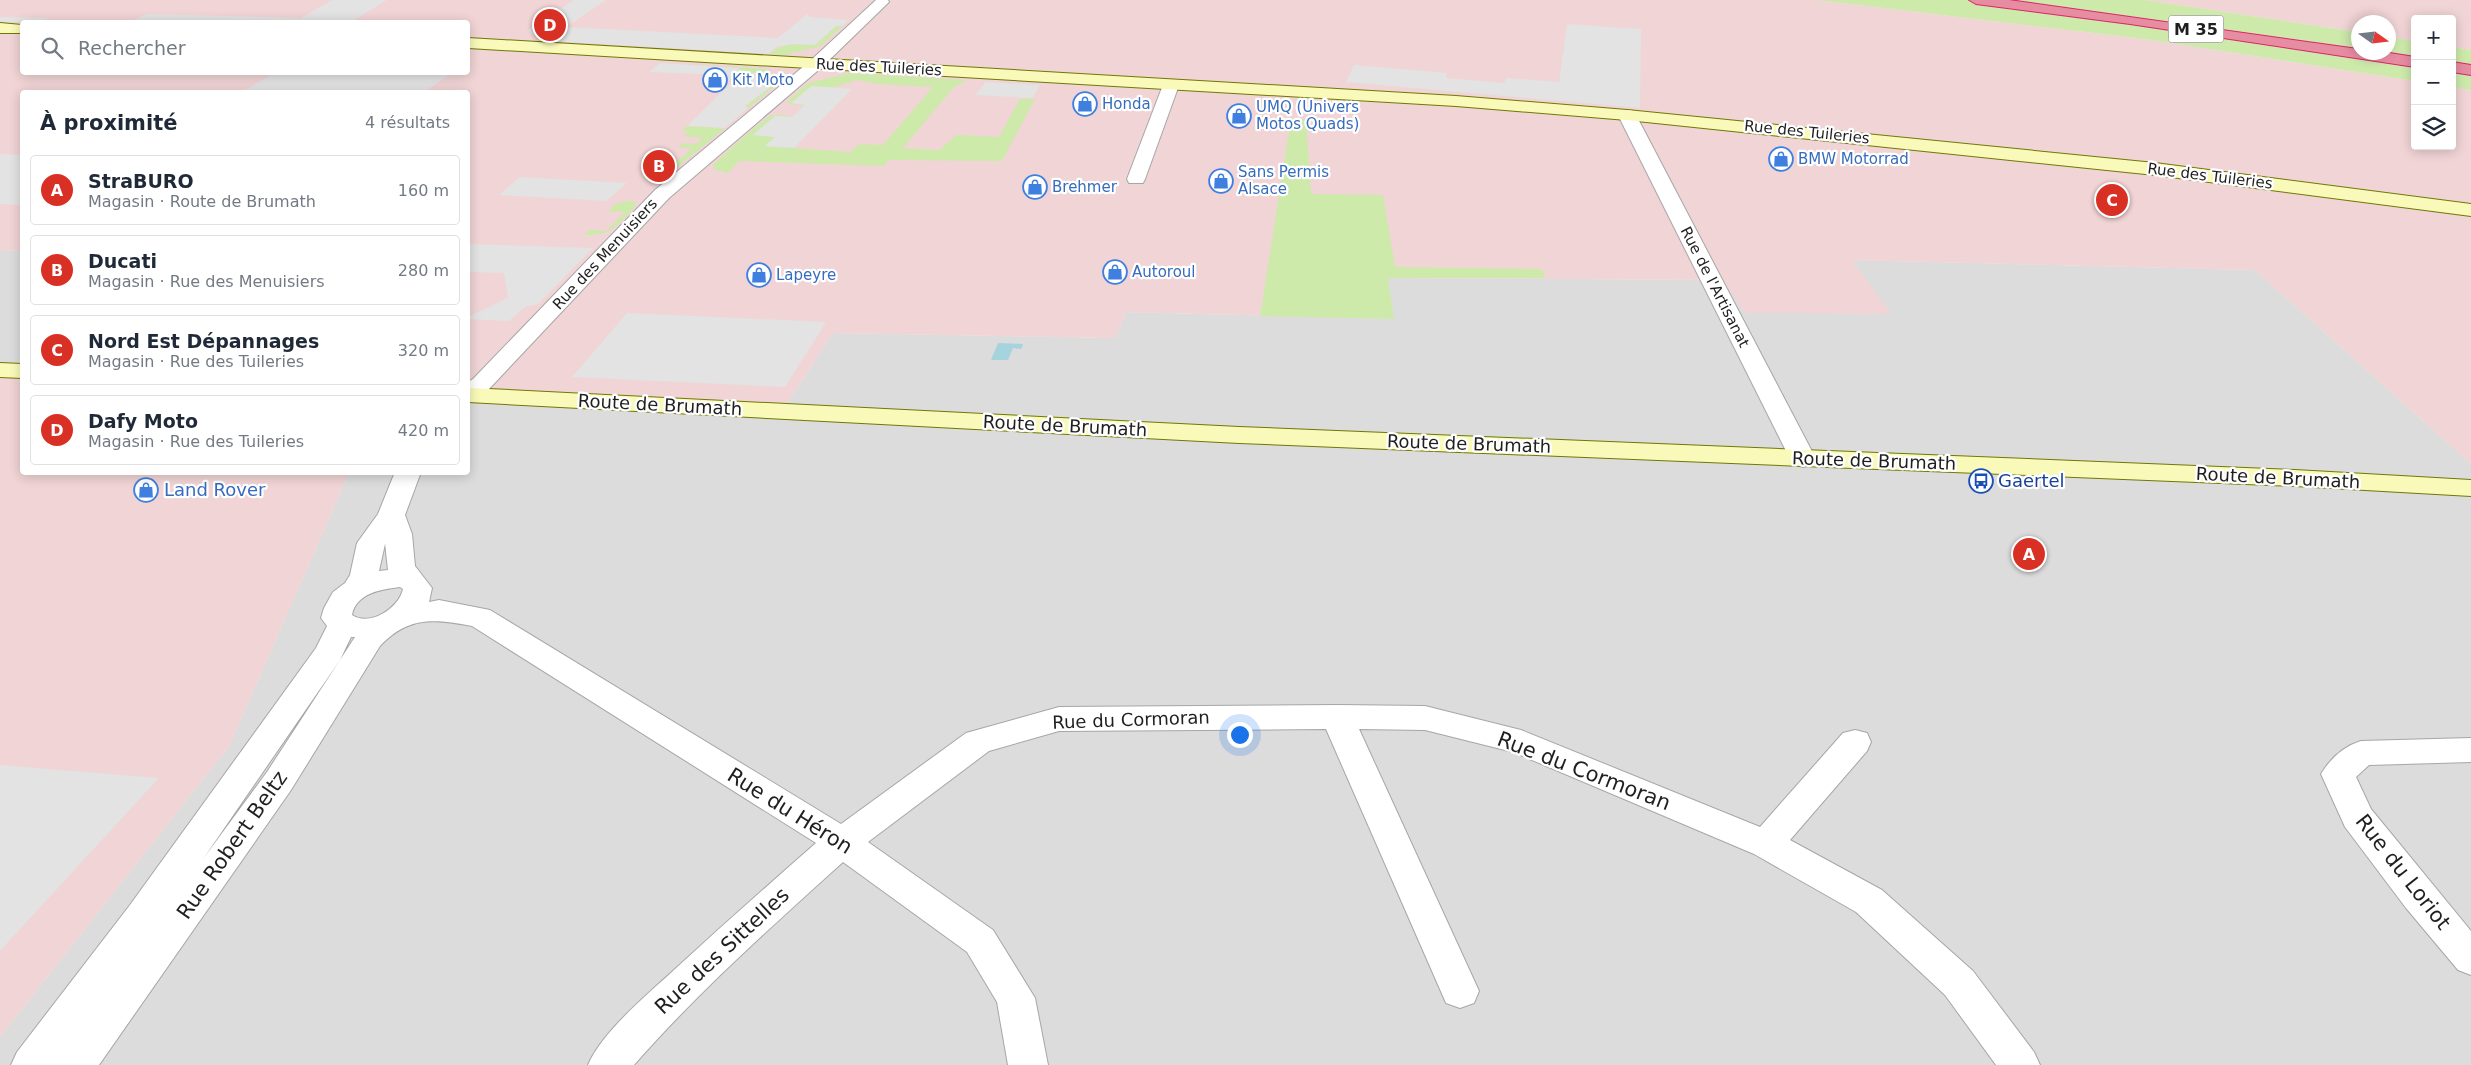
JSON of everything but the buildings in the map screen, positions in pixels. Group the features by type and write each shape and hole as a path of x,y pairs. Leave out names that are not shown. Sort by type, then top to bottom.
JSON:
{"highway":[{"name":"M 35","path":"1976,0 2130,20 2411,61"},
{"name":"M 35","path":"2068,0 2351,39"},
{"path":"2396,46 2411,48"},
{"path":"2456,55 2471,57"},
{"path":"2456,68 2471,70"}],"street":[{"name":"Rue des Menuisiers","path":"470,390 481,384 662,194 816,64 882,2"},
{"path":"0,28 20,29"},
{"name":"Rue des Tuileries","path":"470,43 1447,101 1627,115 2155,169 2471,210"},
{"path":"1136,179 1171,85"},
{"name":"Rue de l'Artisanat","path":"1627,115 1803,458"},
{"path":"0,370 20,372"},
{"name":"Route de Brumath","path":"470,395 1249,435 2471,488"},
{"name":"Rue Robert Beltz","path":"355,590 364,576 371,543 391,515 407,475"},
{"path":"391,515 398,534 401,568 415,585"},
{"name":"Rue Robert Beltz","path":"31,1065 143,916 329,652 342,624 336,618 336,609 343,599 355,590 386,579 400,578 415,585 418,596 412,606 369,639 279,781 75,1065"},
{"name":"Rue du Héron","path":"415,585 470,600 480,617"},
{"name":"Rue du Héron","path":"393,619 439,610 480,617 842,842 980,941 1016,998 1028,1065"},
{"path":"342,624 354,628 369,628 393,619"},
{"path":"1337,717 1460,991"},
{"name":"Rue du Cormoran","path":"842,842 978,742 1059,719 1425,718 1521,742 1766,844 1869,901 1959,983 2020,1065"},
{"path":"1766,844 1855,742"},
{"name":"Rue du Loriot","path":"2471,750 2361,753 2338,774 2357,817 2419,897 2471,958"},
{"name":"Rue des Sittelles","path":"608,1065 654,1014 771,904 842,842"}],"shaded area":[{"path":"0,0 1817,0 2144,39 2411,80 2411,150 2456,150 2456,88 2471,90 2471,464 2255,270 1852,260 1891,314 1745,313 1723,280 1388,278 1394,319 1126,312 1115,338 833,333 787,403 470,401 470,90 20,90 20,251 0,250"},
{"path":"332,0 387,0 354,20 135,20 147,14 301,18"},
{"path":"574,0 606,0 566,27 778,38 807,14 810,17 849,20 842,26 836,26 815,45 792,44 776,47 769,54 551,41 560,36 531,34 528,30"},
{"path":"2145,0 2471,0 2471,50 2456,48 2456,15 2411,15 2411,40 2396,38 2396,15 2351,15 2351,31"},
{"path":"0,17 50,18 20,20 20,22 0,22"},
{"path":"1567,24 1641,29 1640,108 1346,82 1354,65 1447,73 1446,78 1505,83 1506,78 1559,82"},
{"path":"660,63 738,68 746,75 761,71 773,80 760,84 773,85 745,106 748,108 725,128 687,126 732,82 723,75 649,72"},
{"path":"271,75 449,75 427,90 245,90"},
{"path":"986,82 1040,85 1032,98 975,95"},
{"path":"812,86 852,89 794,148 765,146 775,137 753,135 775,116 792,117 805,105 791,103"},
{"path":"0,154 20,155 20,205 0,204"},
{"path":"520,177 627,183 606,201 499,195"},
{"path":"470,244 593,248 538,304 525,307 509,321 470,319 470,316 508,298 504,273 470,272"},
{"path":"0,250 20,251 20,365 0,379"},
{"path":"1852,260 2255,270 2471,464 2471,1065 0,1065 0,1037 229,746 348,475 470,475 470,401 787,403 833,333 1115,338 1126,312 1393,319 1388,278 1723,280 1890,314"},
{"path":"627,313 826,322 785,387 572,377"},
{"path":"20,365 20,475 348,475 229,746 0,1037 0,379"},
{"path":"0,765 159,778 0,951"}],"green space":[{"path":"1817,0 2145,0 2351,31 2351,60 2396,60 2396,38 2411,40 2411,80 2144,39"},
{"path":"836,26 842,26 821,46 784,55 769,54 779,47 796,44 815,45"},
{"path":"2456,48 2471,50 2471,90 2456,88"},
{"path":"677,63 766,69 781,81 748,108 745,106 772,85 758,84 738,68"},
{"path":"850,73 967,80 954,87 903,148 940,150 956,135 999,137 1020,99 1035,99 1002,161 888,160 885,166 739,161 728,173 713,169 714,164 760,123 773,115 793,116 753,134 775,137 766,146 851,152 859,144 883,145 933,87 878,84 857,80 831,88 812,86 792,103 806,105 804,106 786,103 808,83"},
{"path":"1291,118 1306,120 1311,194 1383,195 1395,267 1542,269 1545,278 1388,278 1394,319 1260,316"},
{"path":"687,126 725,128 658,183 645,180 646,175 663,176 674,165 658,164 662,161 678,161 692,148 678,147 682,143 696,144 703,138 683,136 689,131 682,130"},
{"path":"626,201 634,201 636,206 619,224 602,234 584,235 589,230 606,231 625,212 608,211 614,205"}],"water":[{"path":"998,343 1023,345 1021,349 1013,348 1008,360 991,360"}],"place":[{"name":"Dafy Moto","path":"550,25"},
{"name":"Kit Moto","path":"715,80"},
{"name":"Honda","path":"1085,104"},
{"name":"UMQ (Univers Motos Quads)","path":"1239,116"},
{"name":"BMW Motorrad","path":"1781,159"},
{"name":"Ducati","path":"659,166"},
{"name":"Sans Permis Alsace","path":"1221,181"},
{"name":"Brehmer","path":"1035,187"},
{"name":"Nord Est Dépannages","path":"2112,200"},
{"name":"Autoroul","path":"1115,272"},
{"name":"Lapeyre","path":"759,275"},
{"name":"Gaertel","path":"1981,481"},
{"name":"Land Rover","path":"146,490"},
{"name":"StraBURO","path":"2029,554"}]}
